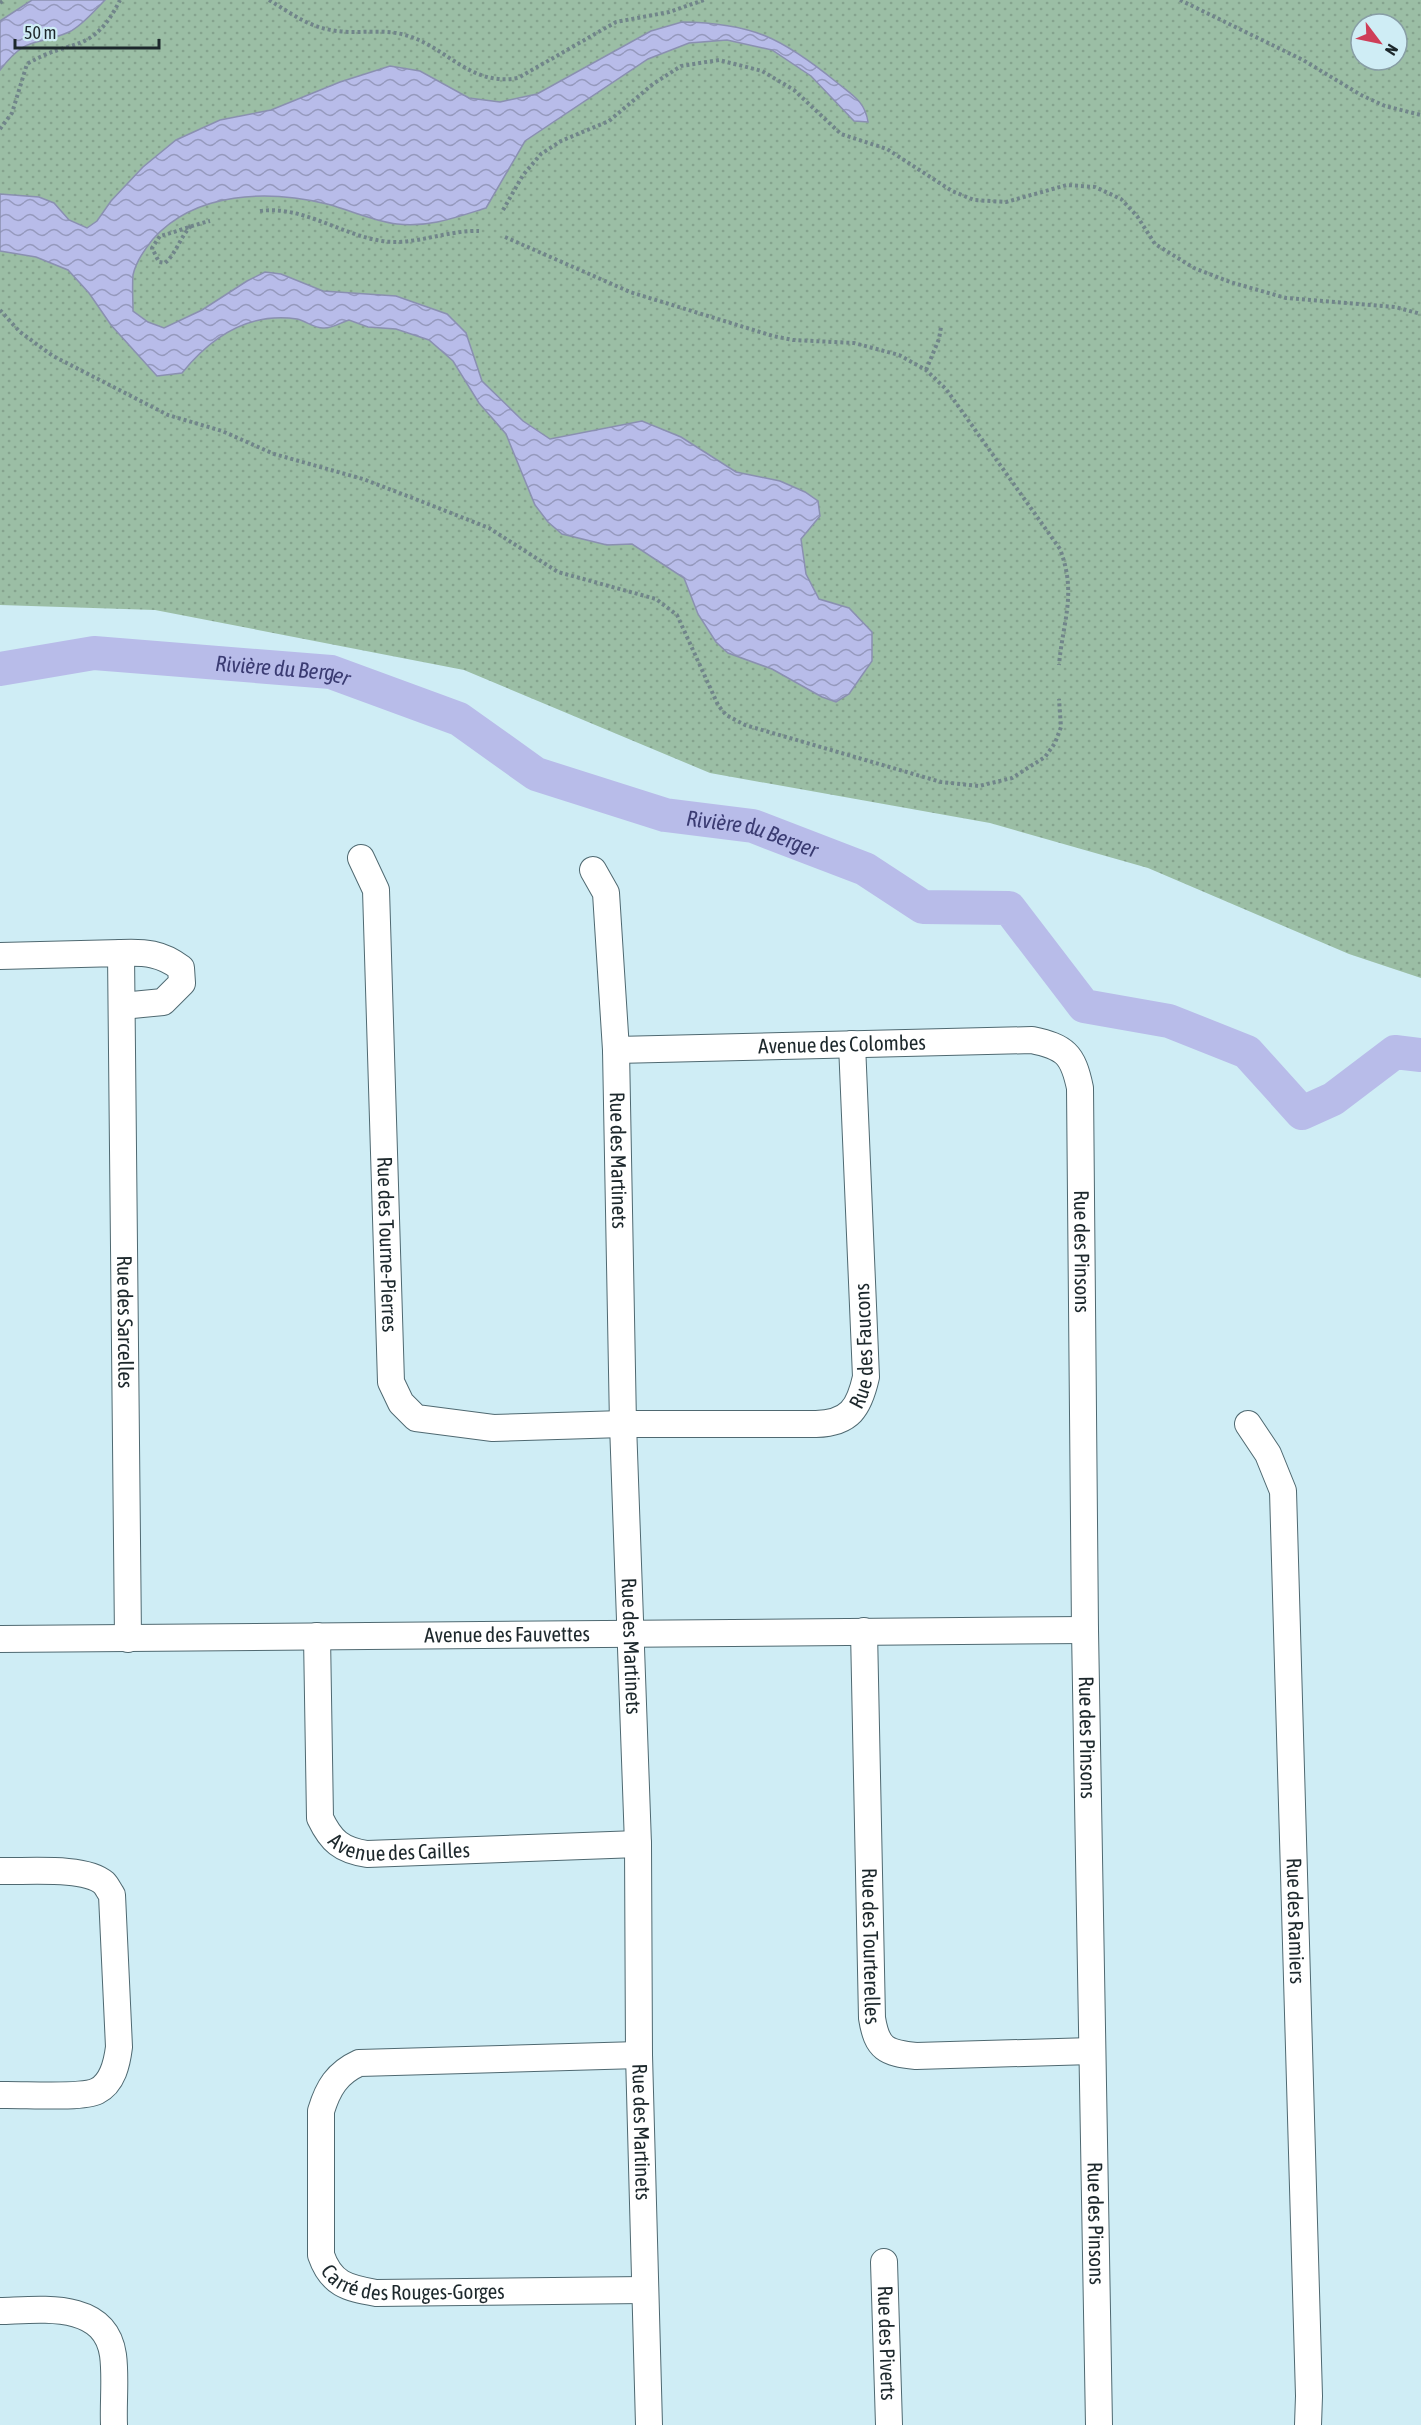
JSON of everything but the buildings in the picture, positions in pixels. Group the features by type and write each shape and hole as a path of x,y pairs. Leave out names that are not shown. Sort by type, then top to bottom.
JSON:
{"street":[{"name":"Rue des Tourne-Pierres","path":"361,858 376,890 392,1382 401,1403 416,1418 493,1428 623,1424"},
{"name":"Rue des Martinets","path":"593,870 606,892 616,1050 623,1424 638,1844 639,2055 648,2425"},
{"path":"0,956 149,952 168,958 181,968 182,983 163,1002 122,1006"},
{"name":"Rue des Sarcelles","path":"121,953 128,1639"},
{"name":"Avenue des Colombes","path":"616,1050 1032,1040 1053,1045 1067,1053"},
{"name":"Rue des Faucons","path":"623,1424 832,1424 849,1415 861,1399 866,1377 852,1044"},
{"name":"Rue des Pinsons","path":"1067,1053 1076,1067 1080,1088 1085,1630 1099,2425"},
{"name":"Rue des Ramiers","path":"1248,1424 1268,1454 1283,1491 1309,2384 1308,2425"},
{"name":"Avenue des Fauvettes","path":"0,1639 1085,1630"},
{"name":"Rue des Tourterelles","path":"864,1631 874,2033 882,2047 896,2054 916,2056 1092,2051"},
{"name":"Avenue des Cailles","path":"317,1636 320,1818 328,1835 340,1847 367,1854 638,1844"},
{"path":"0,1871 79,1874 103,1882 112,1895 119,2047 116,2066 109,2081 97,2091 83,2094 0,2095"},
{"name":"Carré des Rouges-Gorges","path":"639,2055 359,2063 345,2070 327,2093 321,2111 321,2255 327,2271 339,2282 357,2290 375,2293 644,2290"},
{"name":"Rue des Piverts","path":"884,2262 889,2425"},
{"path":"0,2311 63,2310 81,2314 95,2323 108,2338 113,2355 114,2425"}],"path":[{"path":"0,3 4,0"},
{"path":"0,129 12,113 27,64 42,55 81,44 93,38 104,27 120,0"},
{"path":"269,0 307,24 332,31 404,34 424,43 464,69 504,81 518,78 534,70 596,31 616,22 669,12 704,0"},
{"path":"1180,0 1303,60 1361,95 1385,106 1421,115"},
{"path":"503,210 523,175 541,154 561,141 609,121 653,84 681,66 719,60 762,70 794,90 841,134 887,149 952,191 974,200 1006,202 1067,185 1095,187 1120,199 1137,216 1155,244 1194,268 1230,282 1287,298 1395,307 1421,314"},
{"path":"260,211 289,213 383,241 404,241 445,232 479,231"},
{"path":"191,226 180,239 170,259 165,263 159,261 152,248 160,236 191,226 210,221"},
{"path":"505,237 589,276 656,300 793,340 854,343 878,348 899,355 926,370 946,389 1060,549 1069,572 1069,600 1059,665"},
{"path":"0,310 20,332 53,356 168,415 222,431 274,454 363,479 489,528 558,572 656,599 677,615 718,705 726,715 745,724 941,782 979,786 1012,778 1045,757 1055,743 1061,727 1059,699"},
{"path":"926,370 941,327"}],"green space":[{"path":"0,0 1421,0 1421,978 1349,954 1148,868 990,823 710,773 464,670 155,610 0,605"}],"water":[{"path":"32,0 105,0 74,29 25,46 0,70 0,21"},
{"path":"682,22 706,23 747,30 782,44 816,66 861,103 868,122 854,121 811,76 772,50 727,40 689,43 648,59 525,141 486,208 442,221 409,225 379,220 327,204 281,197 234,198 190,211 170,223 153,239 141,256 133,275 133,311 148,322 164,328 202,310 265,272 281,274 323,291 396,296 447,314 466,333 482,381 523,421 550,439 642,421 681,437 736,472 780,481 805,492 818,501 820,516 801,539 806,574 819,599 849,608 872,632 872,661 849,694 836,702 822,697 772,669 728,653 716,642 698,614 684,578 632,544 607,545 562,534 548,522 535,505 506,434 479,403 453,361 429,340 396,329 368,327 349,320 326,328 316,327 297,319 263,319 232,330 218,338 205,348 182,373 157,376 111,325 89,293 68,270 36,257 0,251 0,194 39,197 54,203 69,220 87,228 97,221 111,201 143,167 176,140 220,120 271,110 340,82 390,66 420,71 469,98 500,102 537,94 651,31"}],"waterway":[{"name":"Rivière du Berger","path":"0,669 94,653 331,672 459,719 536,774 665,815 753,826 865,869 923,907 1009,908 1084,1006 1169,1021 1247,1052 1302,1113 1333,1099 1395,1052 1421,1055"}]}
